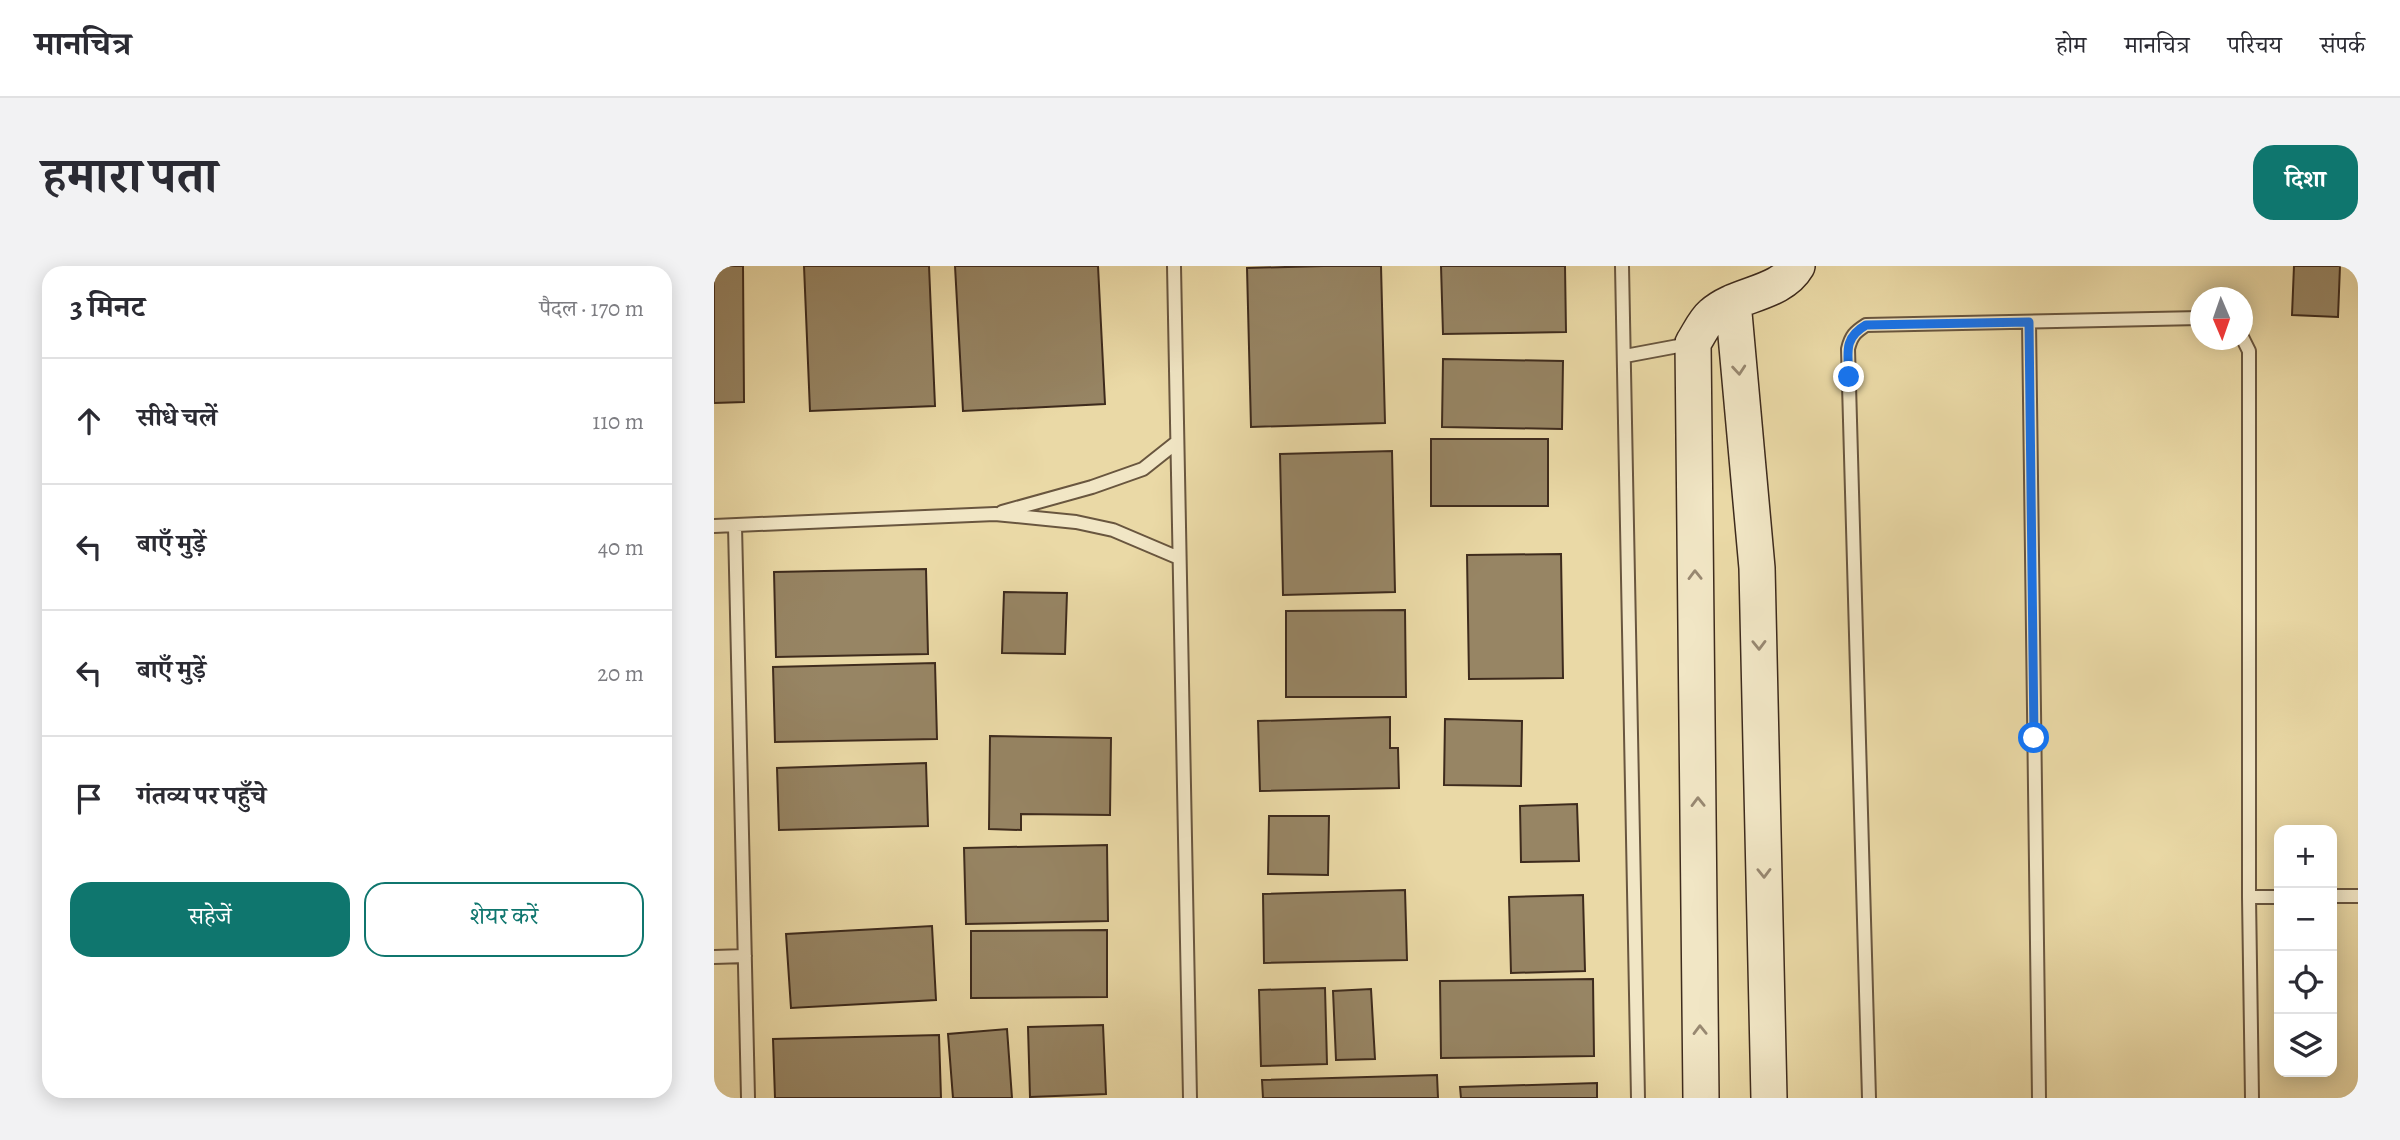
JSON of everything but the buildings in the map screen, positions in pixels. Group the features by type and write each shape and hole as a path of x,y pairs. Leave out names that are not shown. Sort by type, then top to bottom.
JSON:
{"street":[{"path":"1700,1098 1693,343 1711,316 1732,302 1791,276 1797,266"},
{"path":"1732,302 1757,568 1769,1098"}],"lane":[{"path":"1174,266 1190,1098"},
{"path":"1622,266 1638,1098"},
{"path":"1868,1098 1848,349 1850,338 1855,331 1866,325 2190,318"},
{"path":"2029,322 2039,1098"},
{"path":"1625,356 1693,343"},
{"path":"2248,350 2252,1098"},
{"path":"995,514 1143,469 1177,442"},
{"path":"714,526 995,514 1076,522 1113,530 1179,558"},
{"path":"735,526 748,1098"},
{"path":"2337,897 2358,896"},
{"path":"2249,897 2274,897"},
{"path":"714,957 745,956"}],"route":[{"path":"1849,377 1850,338 1855,331 1866,325 2029,322 2034,738"}]}
